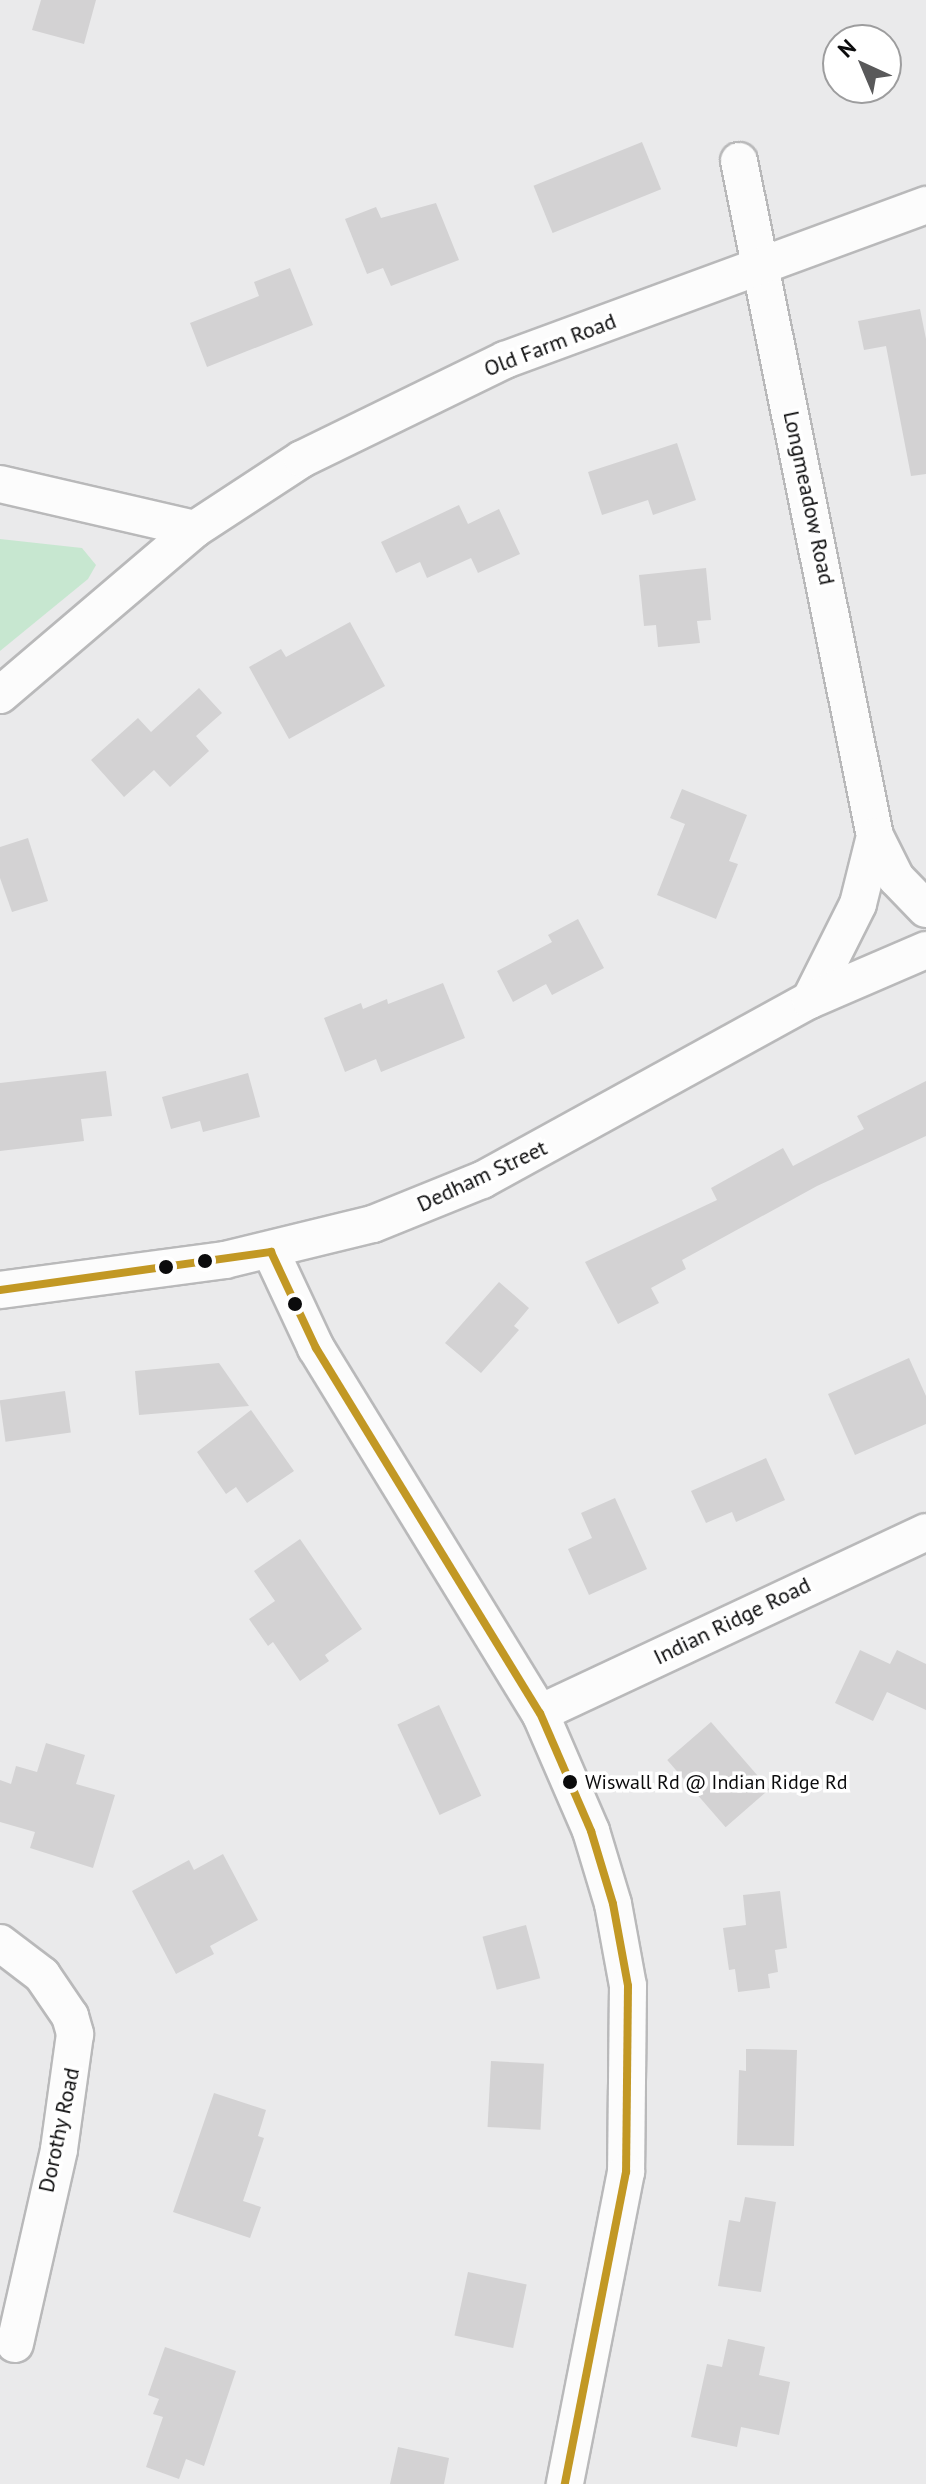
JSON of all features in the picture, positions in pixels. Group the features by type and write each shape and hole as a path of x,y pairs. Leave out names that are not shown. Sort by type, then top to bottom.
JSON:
{"street":[{"name":"Longmeadow Road","path":"739,161 875,836 896,878 926,909"},
{"name":"Old Farm Road","path":"0,695 195,529 302,459 505,360 926,205"},
{"path":"0,484 195,529"},
{"name":"Longmeadow Road","path":"810,1000 858,904 875,836"},
{"name":"Dedham Street","path":"0,1290 271,1252 373,1224 482,1180 810,1000 926,950"},
{"path":"271,1252 316,1348 480,1607 540,1713 604,1870 628,1986 626,2172 565,2484"},
{"name":"Indian Ridge Road","path":"540,1713 926,1532"},
{"name":"Dorothy Road","path":"0,1943 42,1975 70,2016 75,2034 59,2150 15,2344"}],"green space":[{"path":"0,539 82,548 96,565 88,579 0,651"}],"building":[{"path":"41,0 96,0 84,44 32,30"},
{"path":"642,142 661,189 553,233 534,186"},
{"path":"436,203 459,260 391,286 383,268 367,274 345,219 376,207 381,218"},
{"path":"290,268 313,325 207,367 190,323 259,296 254,282"},
{"path":"920,309 926,339 926,474 911,476 886,346 864,350 858,321"},
{"path":"677,443 696,500 653,515 648,500 602,515 588,472"},
{"path":"459,505 468,524 499,509 520,554 478,573 471,558 427,578 420,562 396,573 381,542"},
{"path":"706,568 711,620 697,621 700,643 658,647 656,625 644,626 639,575"},
{"path":"350,622 385,686 289,739 249,667 281,649 286,657"},
{"path":"199,688 222,713 196,736 209,751 170,787 154,770 124,797 91,760 138,718 151,732"},
{"path":"682,789 747,815 729,861 738,864 716,919 657,895 685,824 670,818"},
{"path":"28,838 48,901 12,912 0,878 0,847"},
{"path":"578,919 604,968 552,995 546,984 513,1002 497,971 552,942 548,935"},
{"path":"443,983 465,1038 381,1072 376,1059 345,1072 324,1018 361,1003 363,1009 387,999 388,1004"},
{"path":"106,1071 112,1116 81,1119 84,1141 0,1151 0,1083"},
{"path":"248,1073 260,1117 203,1132 200,1121 171,1129 162,1097"},
{"path":"926,1081 926,1136 817,1186 682,1260 686,1269 651,1288 659,1303 618,1324 585,1262 717,1200 711,1188 783,1148 793,1166 864,1129 857,1116"},
{"path":"499,1282 529,1308 514,1326 519,1330 481,1373 445,1343"},
{"path":"909,1358 926,1396 926,1424 855,1455 828,1394"},
{"path":"219,1363 249,1406 139,1415 135,1371"},
{"path":"65,1391 71,1433 5,1442 0,1400"},
{"path":"251,1410 294,1471 247,1503 236,1487 226,1494 197,1452"},
{"path":"766,1458 785,1500 736,1522 732,1512 706,1523 691,1491"},
{"path":"615,1498 647,1569 589,1595 568,1549 592,1538 581,1513"},
{"path":"300,1539 362,1629 325,1655 329,1661 300,1681 273,1642 268,1646 249,1619 275,1601 254,1571"},
{"path":"860,1650 890,1664 897,1650 926,1664 926,1710 887,1692 873,1721 835,1703"},
{"path":"439,1705 481,1796 440,1815 397,1724"},
{"path":"711,1722 769,1789 726,1827 667,1760"},
{"path":"46,1743 85,1755 76,1784 115,1795 93,1868 30,1848 35,1832 0,1822 0,1780 11,1784 16,1766 37,1772"},
{"path":"223,1854 258,1920 210,1946 214,1954 176,1974 132,1891 189,1860 194,1870"},
{"path":"780,1891 787,1948 775,1950 778,1972 768,1974 770,1988 738,1992 735,1969 729,1970 723,1928 746,1925 743,1895"},
{"path":"526,1925 540,1978 497,1990 483,1937"},
{"path":"746,2049 797,2050 794,2146 737,2145 739,2070 746,2071"},
{"path":"491,2061 544,2064 540,2130 488,2127"},
{"path":"214,2093 266,2110 258,2136 264,2138 243,2201 261,2207 250,2238 173,2212"},
{"path":"745,2197 776,2202 761,2292 718,2286 729,2220 740,2222"},
{"path":"468,2272 527,2284 513,2348 454,2336"},
{"path":"728,2339 765,2347 759,2375 790,2382 779,2435 741,2427 737,2447 691,2437 707,2364 722,2367"},
{"path":"165,2347 236,2371 204,2466 186,2459 179,2479 146,2467 163,2417 153,2414 159,2399 148,2395"},
{"path":"398,2447 449,2458 444,2484 390,2484"}],"transit line":[{"path":"271,1252 316,1348 540,1713 591,1831 613,1904 628,1986 626,2172 565,2484"},
{"path":"0,1290 271,1252"}],"place":[{"name":"Wiswall Rd @ Indian Ridge Rd","path":"570,1782"}]}
